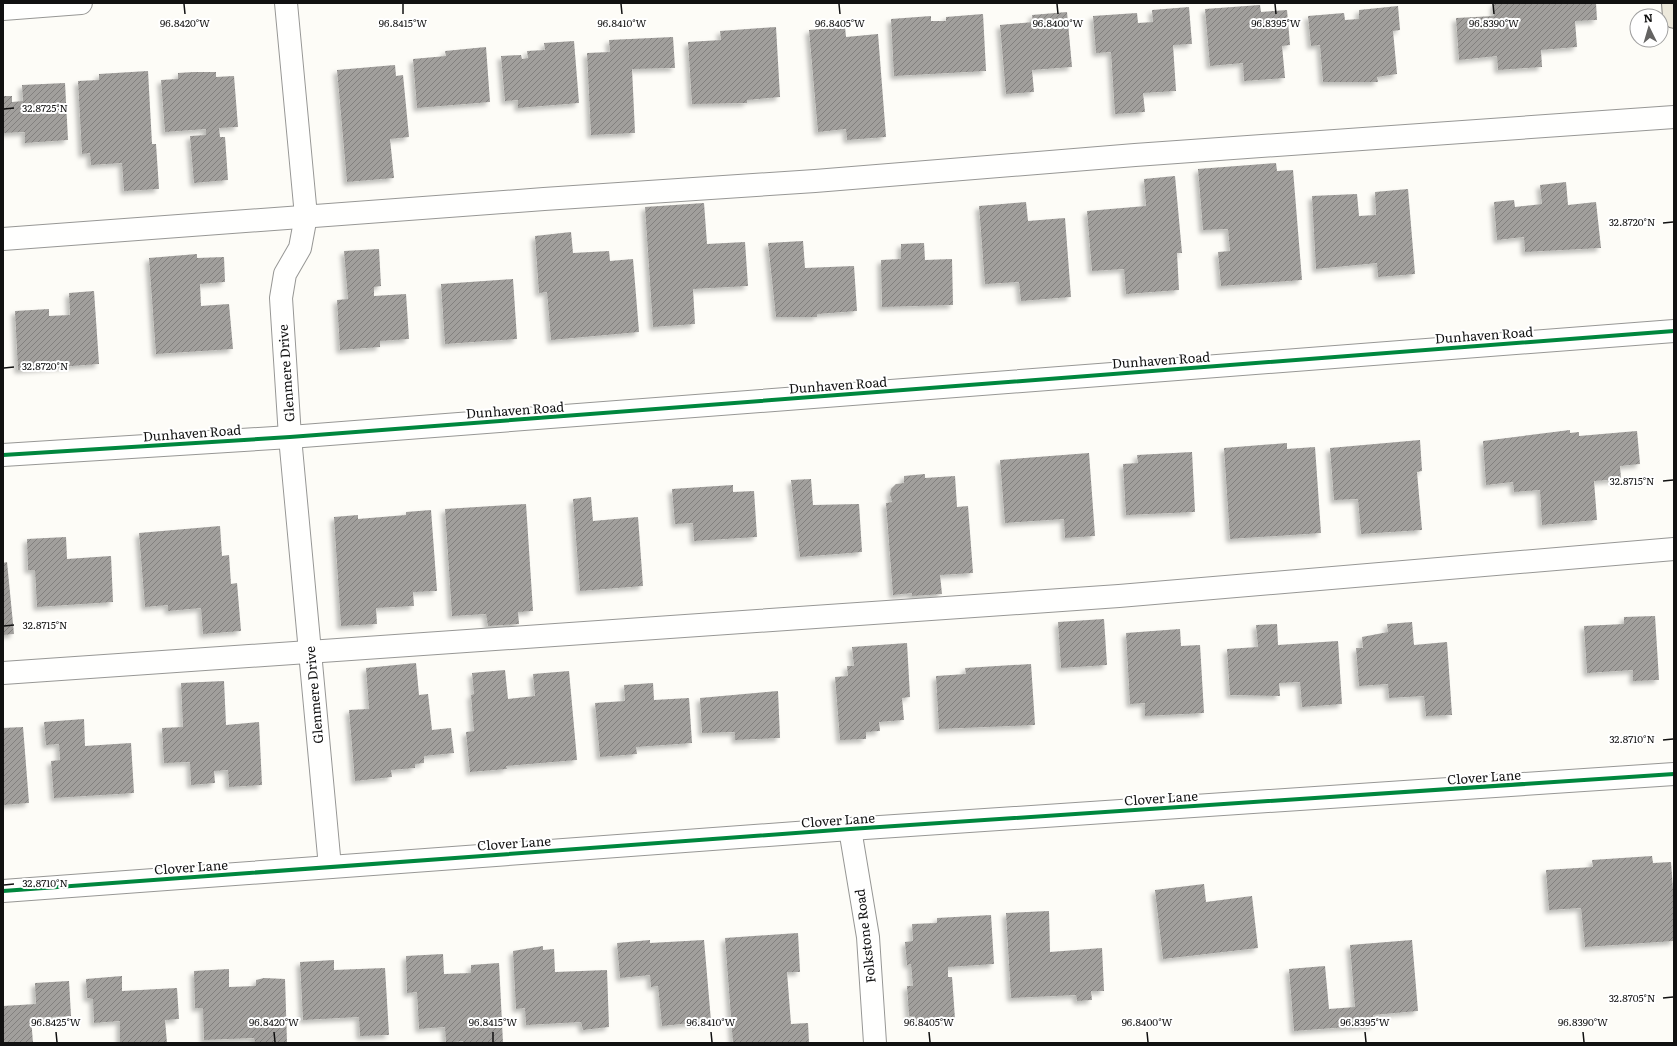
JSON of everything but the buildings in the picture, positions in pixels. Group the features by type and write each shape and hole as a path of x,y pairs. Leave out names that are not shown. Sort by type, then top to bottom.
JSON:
{"main road":[{"path":"1673,3 1674,18"}],"street":[{"path":"3,9 81,3"},
{"name":"Glenmere Drive","path":"286,3 306,216 300,248 285,274 281,298 290,437 330,867"},
{"path":"3,239 306,216 807,182 1135,155 1674,117"},
{"name":"Dunhaven Road","path":"3,455 290,437 1674,330"},
{"path":"3,673 1111,596 1674,549"},
{"name":"Clover Lane","path":"3,891 850,829 1674,774"},
{"name":"Folkstone Road","path":"850,829 868,937 876,1043"}],"cycle path":[{"path":"3,455 290,437 1674,331"},
{"path":"3,891 850,829 1674,774"}]}
